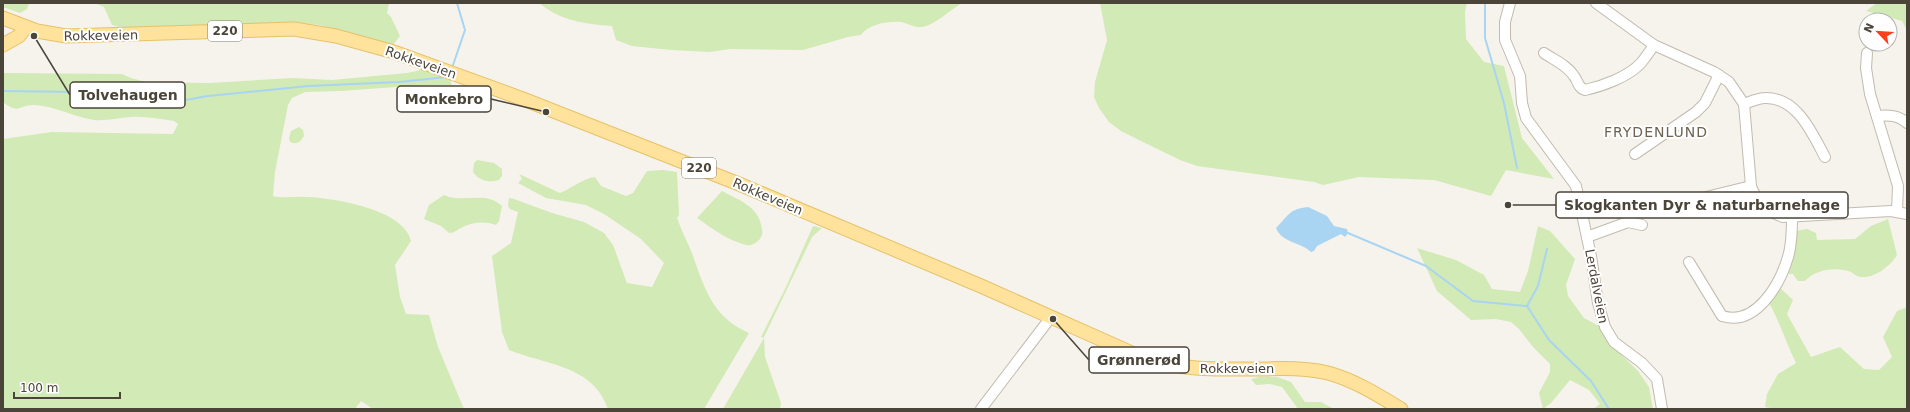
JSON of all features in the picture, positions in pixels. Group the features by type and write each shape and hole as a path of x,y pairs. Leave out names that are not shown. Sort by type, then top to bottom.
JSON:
{"main road":[{"name":"Rokkeveien","path":"3,18 48,34 66,36 270,30 308,31 353,40 449,72 739,184 1051,317 1118,348 1157,363 1194,368 1294,369 1328,373 1356,384 1401,409"},
{"path":"3,45 19,36 26,27"}],"street":[{"name":"Lerdalveien","path":"1510,3 1505,22 1505,40 1520,76 1522,103 1526,118 1576,186 1587,237 1598,303 1605,327 1614,342 1642,363 1657,379 1662,409"},
{"path":"1596,3 1654,45 1719,75 1729,82 1744,104 1751,186 1760,202 1768,210 1783,217 1902,212 1898,186 1867,81 1867,53"},
{"path":"1544,53 1566,66 1574,76 1579,87 1585,90 1604,84 1635,68 1646,57 1654,45"},
{"path":"1635,154 1696,112 1705,103 1719,75"},
{"path":"1744,104 1763,98 1784,101 1798,113 1811,131 1825,157"},
{"path":"1877,116 1889,115 1901,118 1907,123"},
{"path":"1698,199 1751,186"},
{"path":"1689,262 1722,316 1730,318 1752,311 1767,298 1783,271 1788,256 1791,239 1792,217"},
{"name":"Lerdalveien","path":"1587,237 1628,222 1642,225"},
{"path":"981,409 1051,317"}],"green space":[{"path":"3,3 29,3 27,9 20,13 3,7"},
{"path":"94,3 389,3 387,13 391,17 400,36 393,45 320,25 290,22 126,29 112,25 104,7"},
{"path":"539,3 962,3 927,26 922,27 901,22 879,24 864,31 861,35 848,37 803,50 730,49 710,52 632,46 616,40 612,26 583,23 565,18"},
{"path":"1100,3 1467,3 1465,12 1466,39 1484,62 1504,66 1522,138 1554,179 1506,170 1491,196 1434,180 1359,177 1323,185 1314,182 1197,166 1180,160 1121,131 1109,122 1099,108 1094,97 1095,82 1107,40"},
{"path":"1877,3 1907,3 1907,30 1902,21 1898,20 1898,12 1866,11"},
{"path":"426,69 449,77 452,85 423,85 305,92 292,98 288,105 275,172 273,196 318,198 366,207 382,213 396,221 406,230 411,241 395,265 400,297 406,314 429,315 438,347 464,409 373,409 361,401 355,409 3,409 3,139 52,132 173,134 178,124 174,121 142,117 94,120 79,117 49,107 34,105 16,109 12,108 3,102 3,73 122,74 146,82 210,83 292,78 332,80 407,73"},
{"path":"299,127 303,130 304,136 298,142 290,142 289,138 291,131"},
{"path":"477,160 494,163 502,169 502,176 499,180 484,180 478,177 473,172 474,163"},
{"path":"663,170 677,172 679,215 677,218 711,300 726,319 749,333 704,409 608,409 601,394 591,383 580,375 553,364 509,350 502,332 492,256 511,243 518,212 510,209 508,206 509,198 584,222 604,233 613,245 627,283 652,287 664,263 641,239 604,214 586,205 546,198 518,183 522,179 519,174 560,193 582,181 595,177 601,186 626,196 633,193 647,171"},
{"path":"722,191 748,205 757,215 760,221 762,236 754,244 746,245 733,240 720,234 697,218"},
{"path":"444,195 459,198 481,198 495,201 502,206 499,221 496,225 474,223 449,233 441,226 424,219 429,205"},
{"path":"1888,219 1897,255 1891,263 1872,276 1861,277 1848,271 1836,269 1825,270 1814,274 1805,281 1798,281 1793,274 1788,274 1796,231 1807,229 1816,233 1817,240 1855,239 1871,226"},
{"path":"813,226 822,228 812,237 764,337 765,357 781,403 780,409 723,409 764,338 761,337 786,287"},
{"path":"1538,226 1550,231 1575,259 1566,285 1568,296 1584,318 1599,326 1608,342 1638,371 1649,387 1653,409 1593,409 1600,404 1589,390 1570,380 1551,403 1543,409 1539,393 1550,372 1550,364 1511,322 1496,319 1471,320 1437,291 1417,248 1456,260 1484,275 1492,289 1520,292 1528,271"},
{"path":"1779,287 1793,300 1787,314 1811,357 1840,347 1864,369 1879,370 1892,357 1883,337 1897,311 1907,307 1907,409 1776,409 1765,407 1767,394 1778,374 1796,363 1769,303"},
{"path":"1259,377 1277,377 1291,382 1305,402 1321,402 1334,409 1298,409 1282,387 1270,384 1256,385 1251,379"}],"water":[{"path":"1308,207 1327,216 1334,226 1347,229 1348,233 1345,237 1341,234 1317,246 1314,251 1311,252 1302,246 1287,240 1276,228 1293,211"}],"waterway":[{"path":"452,68 465,30 457,3"},
{"path":"1485,3 1485,38 1504,103 1517,168"},
{"path":"3,91 79,92 174,102 208,96 308,86 399,82 447,77"},
{"path":"1348,233 1426,266 1473,301 1527,306"},
{"path":"1547,249 1538,286 1527,306 1549,340 1591,381 1609,409"}],"place":[{"name":"Tolvehaugen","path":"34,36"},
{"name":"Monkebro","path":"546,112"},
{"name":"Skogkanten Dyr & naturbarnehage","path":"1508,205"},
{"name":"Grønnerød","path":"1053,319"}],"district":[{"name":"FRYDENLUND","path":"1656,132"}]}
